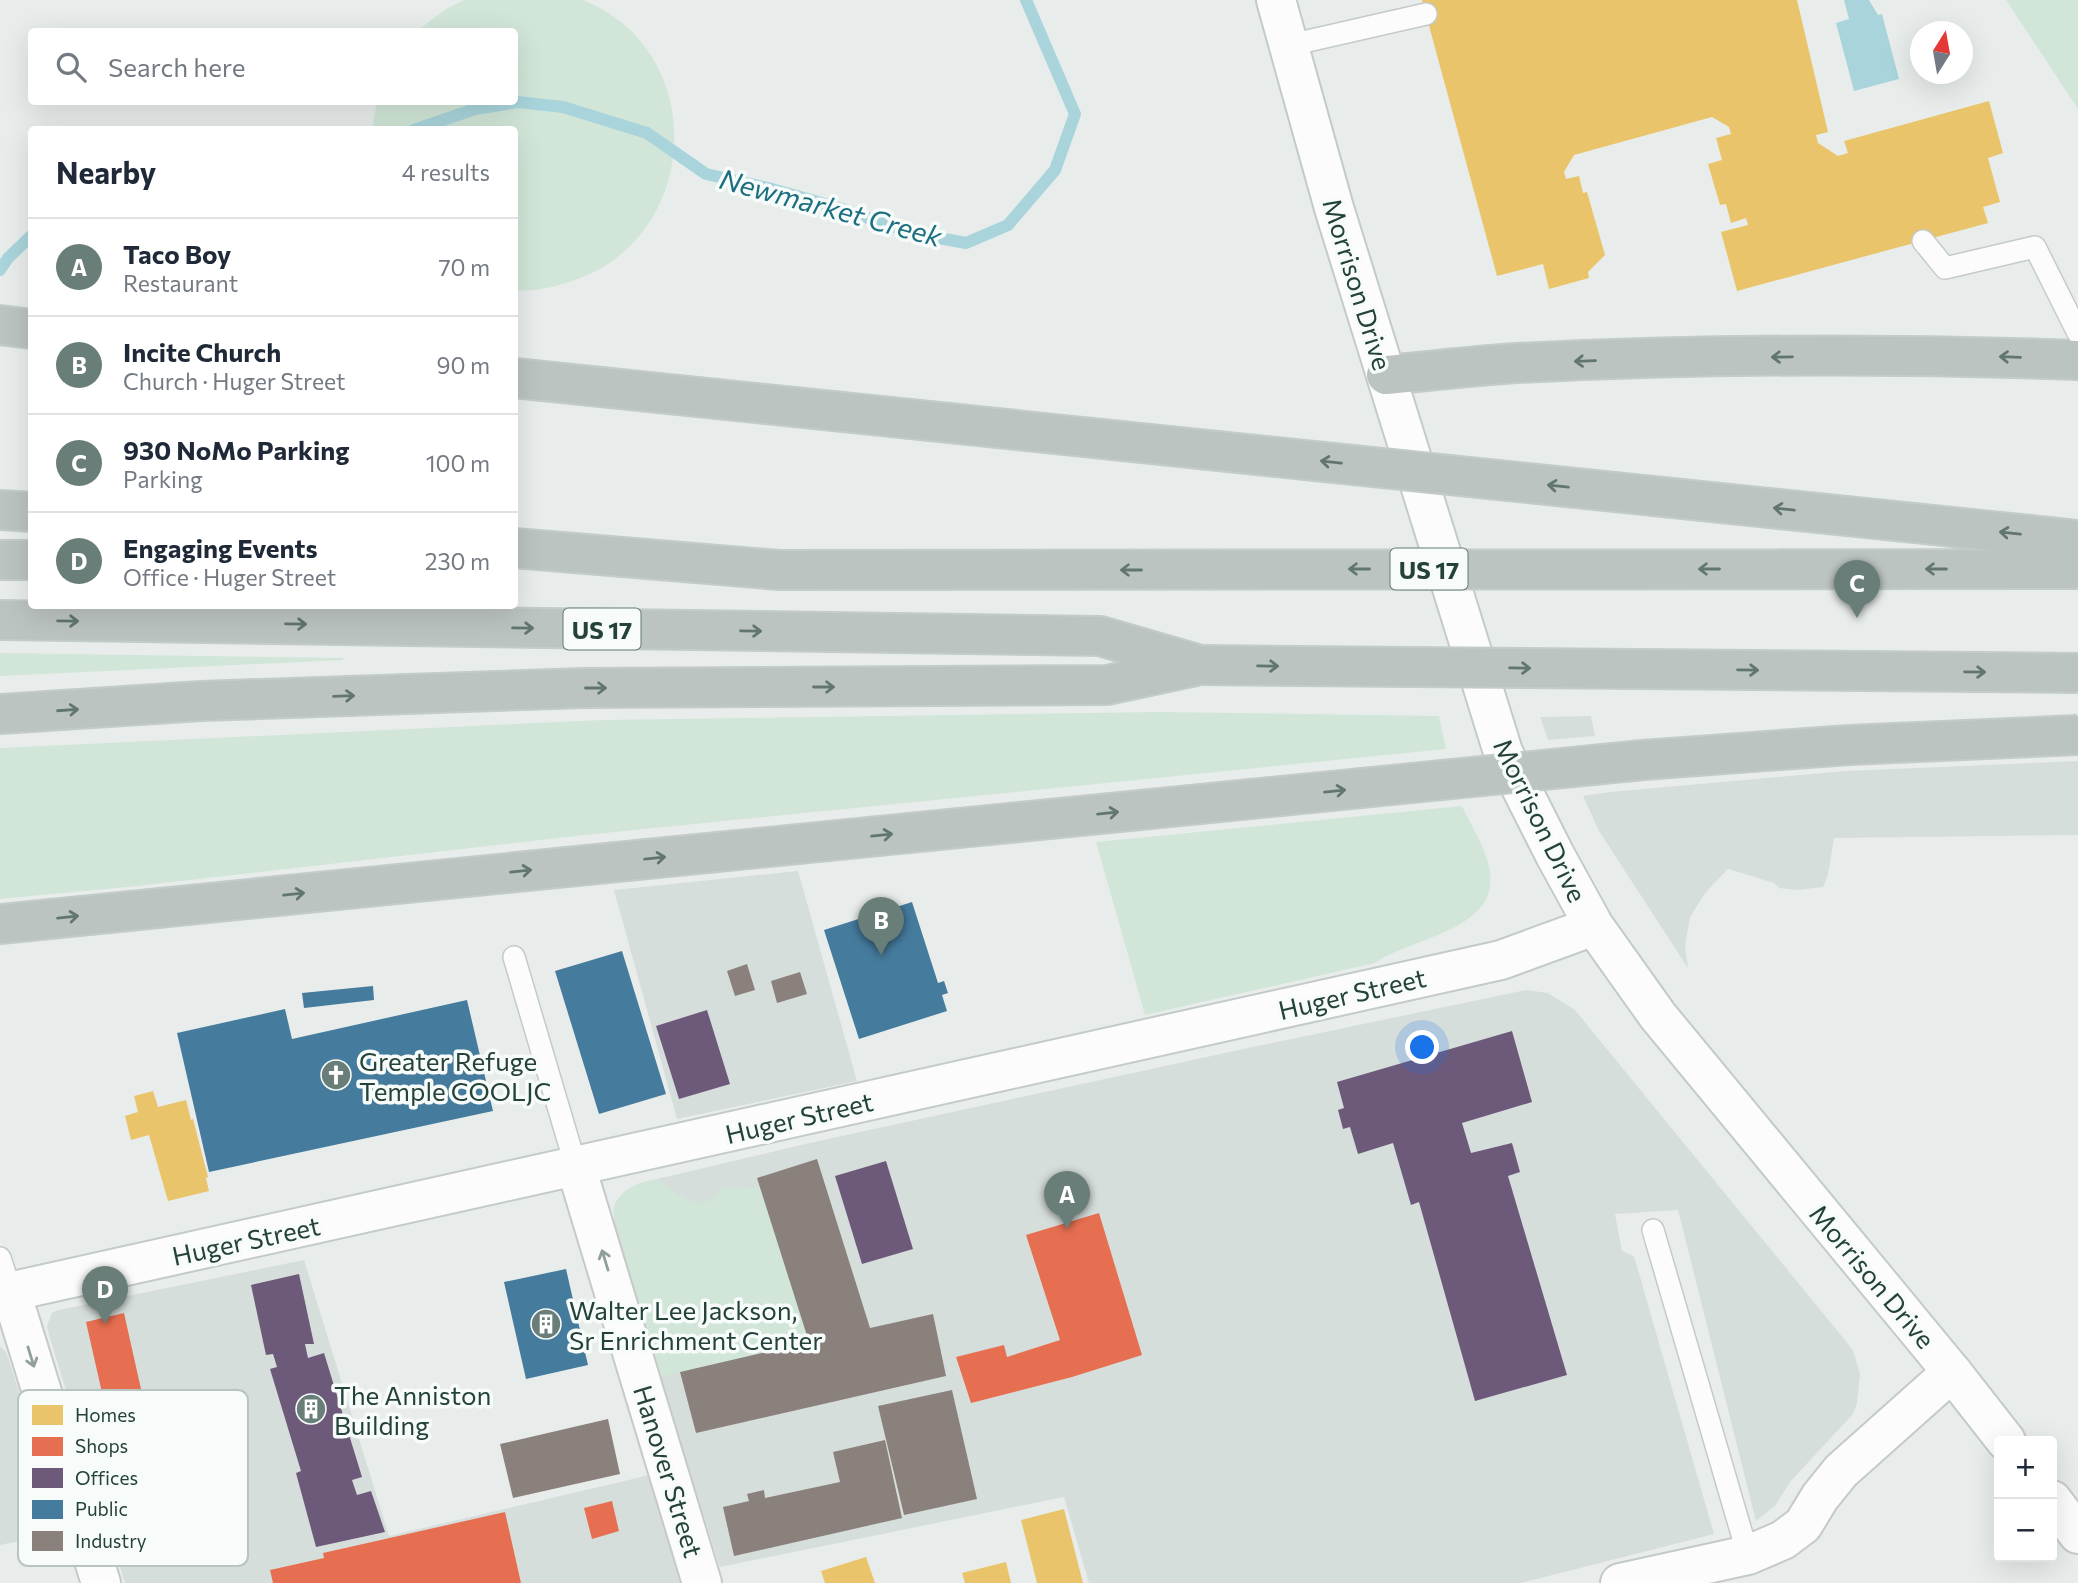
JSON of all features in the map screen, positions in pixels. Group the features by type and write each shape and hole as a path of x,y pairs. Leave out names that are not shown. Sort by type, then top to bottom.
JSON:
{"highway":[{"path":"0,326 28,329"},
{"path":"1386,375 1515,363 1653,359 1928,355 2078,360"},
{"path":"518,378 2078,540"},
{"path":"0,510 28,512"},
{"path":"518,548 779,570"},
{"path":"0,560 28,560"},
{"name":"US 17","path":"518,566 779,570 2078,569"},
{"name":"US 17","path":"0,620 1100,636 1200,665 2078,673"},
{"path":"0,714 201,701 584,688 1107,685 1200,665"},
{"path":"0,924 1643,760 1849,745 2078,735"}],"street":[{"name":"Morrison Drive","path":"1276,0 1335,208 1503,752 1594,926 1658,1016 2002,1436"},
{"name":"Huger Street","path":"4,1281 576,1167 1501,960 1594,926"},
{"name":"Hanover Street","path":"576,1167 702,1583"},
{"path":"4,1281 39,1390"},
{"path":"1620,1583 1752,1569 1803,1525 1819,1497 1841,1471 1952,1372"},
{"path":"2057,1507 2078,1534"},
{"path":"96,1566 101,1583"}],"lane":[{"path":"1290,46 1426,14"},
{"path":"1923,241 1945,268 2035,247 2078,333"},
{"name":"Hanover Street","path":"514,957 576,1167"},
{"path":"1653,1230 1752,1569"}],"shaded area":[{"path":"1591,716 1595,736 1548,740 1540,717"},
{"path":"2078,761 2078,835 1834,838 1828,875 1823,887 1798,890 1779,888 1774,883 1728,869 1705,893 1690,917 1685,946 1688,968 1599,831 1583,796 1845,771"},
{"path":"798,871 857,1081 677,1119 614,890"},
{"path":"1526,990 1548,993 1575,1010 1853,1350 1860,1374 1853,1414 1790,1482 1775,1506 1756,1521 1678,1210 1615,1214 1622,1251 1634,1256 1714,1534 1521,1583 1089,1583 1064,1497 720,1567 659,1377 614,1221 615,1203 626,1190 640,1183 814,1142"},
{"path":"304,1260 389,1536 654,1474 686,1583 125,1583 120,1566 248,1566 248,1390 66,1390 47,1326 52,1313"},
{"path":"0,1346 7,1354 19,1390 18,1541 0,1545"}],"green space":[{"path":"464,0 583,0 625,25 654,60 670,100 674,144 666,187 647,227 615,259 572,281 544,288 518,290 518,126 373,126 376,105 518,105 518,28 421,28 446,9"},
{"path":"2006,0 2078,0 2078,109"},
{"path":"0,653 343,658 343,660 0,676"},
{"path":"1159,712 1439,716 1446,749 585,835 0,899 0,748 602,720"},
{"path":"1462,806 1482,846 1490,872 1489,892 1481,907 1467,920 1375,963 1145,1015 1096,842"},
{"path":"658,1179 682,1197 697,1203 710,1200 723,1187 760,1188 809,1342 659,1377 613,1211 624,1192"}],"water":[{"path":"1844,0 1869,0 1878,15 1882,14 1899,79 1854,91 1836,23 1849,19"}],"building: Homes":[{"path":"1422,0 1797,0 1828,132 1816,135 1818,143 1838,156 1848,153 1844,141 1989,101 2003,153 1988,158 2000,202 1983,207 1988,223 1737,291 1721,232 1748,225 1746,218 1731,223 1726,204 1720,205 1708,164 1722,160 1716,138 1731,134 1729,127 1712,117 1574,155 1564,172 1566,179 1579,176 1583,193 1587,192 1605,255 1588,272 1589,278 1549,289 1543,264 1497,276"},
{"path":"153,1091 158,1107 186,1100 208,1177 209,1191 168,1201 149,1135 131,1140 125,1116 138,1112 134,1096"},
{"path":"1064,1509 1083,1583 1037,1583 1021,1520"},
{"path":"866,1557 875,1583 825,1583 821,1571"},
{"path":"1006,1562 1011,1583 965,1583 962,1573"}],"building: Shops":[{"path":"1099,1213 1142,1355 1072,1377 971,1403 956,1357 1004,1345 1007,1357 1060,1340 1026,1235"},
{"path":"124,1313 141,1390 101,1390 86,1322"},
{"path":"612,1501 619,1531 592,1539 584,1508"},
{"path":"505,1512 521,1583 273,1583 270,1570 324,1558 323,1553"}],"building: Offices":[{"path":"707,1010 730,1084 679,1099 656,1026"},
{"path":"1512,1031 1532,1102 1462,1123 1471,1153 1512,1143 1520,1172 1508,1176 1567,1375 1475,1401 1419,1202 1411,1205 1393,1143 1358,1154 1350,1127 1343,1129 1338,1110 1344,1108 1337,1082"},
{"path":"886,1161 913,1249 862,1264 835,1176"},
{"name":"The Anniston Building","path":"299,1274 314,1344 305,1344 308,1358 324,1353 362,1477 352,1480 357,1495 371,1491 385,1532 316,1547 296,1473 301,1471 270,1369 277,1367 273,1354 266,1355 251,1285"}],"building: Public":[{"path":"912,902 938,983 944,981 948,993 942,995 947,1011 859,1039 824,930"},
{"path":"622,951 666,1094 599,1114 555,971"},
{"path":"373,986 374,1000 304,1008 302,993"},
{"name":"Greater Refuge Temple COOLJC","path":"467,1000 493,1111 209,1172 177,1033 285,1009 292,1039"},
{"name":"Walter Lee Jackson, Sr Enrichment Center","path":"566,1269 588,1365 526,1379 504,1282"}],"building: Industry":[{"path":"747,964 755,990 735,996 727,971"},
{"path":"800,972 807,994 777,1003 771,981"},
{"path":"817,1159 870,1328 933,1314 946,1376 696,1433 680,1372 809,1342 757,1178"},
{"path":"952,1390 977,1499 904,1515 878,1406"},
{"path":"608,1419 620,1474 513,1498 500,1444"},
{"path":"885,1440 902,1518 734,1556 723,1507 749,1501 747,1494 764,1490 765,1498 840,1482 833,1452"}],"waterway":[{"name":"Newmarket Creek","path":"518,102 563,107 647,133 706,174 839,208 912,233 966,243 1008,225 1055,170 1075,114 1026,0"},
{"name":"Newmarket Creek","path":"426,126 475,109 500,105"},
{"name":"Newmarket Creek","path":"0,270 28,239"}],"place":[{"name":"930 NoMo Parking","path":"1857,618"},
{"name":"Incite Church","path":"881,955"},
{"name":"Greater Refuge Temple COOLJC","path":"336,1075"},
{"name":"Taco Boy","path":"1067,1229"},
{"name":"Engaging Events","path":"105,1324"},
{"name":"Walter Lee Jackson, Sr Enrichment Center","path":"546,1324"},
{"name":"The Anniston Building","path":"311,1409"}]}
